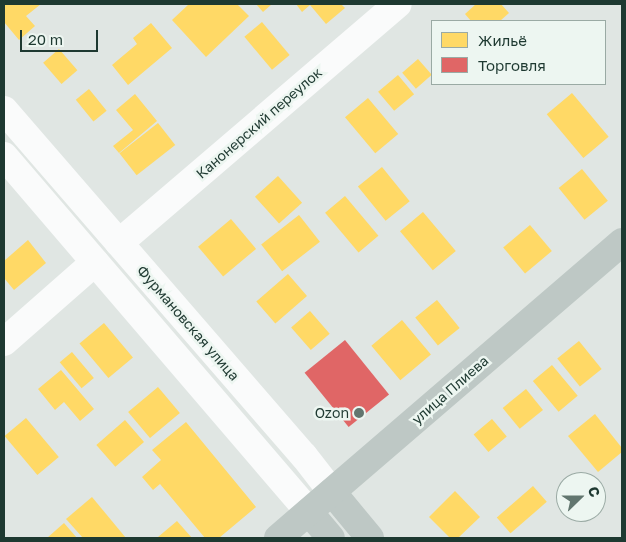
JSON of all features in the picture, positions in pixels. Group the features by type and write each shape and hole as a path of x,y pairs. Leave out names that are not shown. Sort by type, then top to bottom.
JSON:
{"main road":[{"name":"улица Плиева","path":"278,538 622,242"},
{"name":"Фурмановская улица","path":"332,492 370,538"},
{"path":"309,512 331,538"}],"street":[{"name":"Канонерский переулок","path":"119,243 398,4"},
{"name":"Фурмановская улица","path":"4,110 304,456 332,492"},
{"path":"4,156 309,512"},
{"path":"4,342 95,262"}],"building: Жильё":[{"path":"4,4 41,4 26,16 35,26 19,40 4,22"},
{"path":"189,4 237,4 249,16 206,57 172,20"},
{"path":"256,4 272,4 263,12"},
{"path":"296,4 341,4 345,8 326,24 310,5 302,12"},
{"path":"476,4 501,4 509,13 501,20 470,20 465,14"},
{"path":"262,22 290,55 272,70 244,37"},
{"path":"151,23 172,48 128,85 112,65 137,44 133,38"},
{"path":"59,49 77,70 62,84 43,63"},
{"path":"418,59 431,76 416,89 402,73"},
{"path":"398,75 414,94 394,111 378,92"},
{"path":"89,89 107,111 93,121 76,100"},
{"path":"572,93 609,137 583,158 547,114"},
{"path":"135,94 157,121 119,153 113,146 133,130 116,110"},
{"path":"368,98 398,134 375,153 345,117"},
{"path":"158,123 175,145 137,175 119,153"},
{"path":"382,167 410,201 386,221 358,187"},
{"path":"582,169 608,201 584,220 559,188"},
{"path":"278,176 302,203 279,223 255,197"},
{"path":"345,196 378,236 359,253 325,213"},
{"path":"423,212 456,251 433,270 400,231"},
{"path":"299,215 320,242 282,271 261,245"},
{"path":"231,219 256,249 223,277 198,247"},
{"path":"530,225 552,251 525,274 503,247"},
{"path":"28,240 46,263 14,290 4,278 4,261"},
{"path":"288,274 307,296 275,323 256,302"},
{"path":"437,300 460,328 438,346 415,318"},
{"path":"310,311 330,334 311,350 291,327"},
{"path":"402,320 431,354 400,380 371,346"},
{"path":"104,323 133,357 108,378 79,344"},
{"path":"579,341 602,369 580,387 557,359"},
{"path":"72,352 94,378 82,388 60,362"},
{"path":"552,365 578,396 559,412 533,381"},
{"path":"61,370 94,409 80,421 64,402 55,410 38,389"},
{"path":"158,387 180,413 150,438 128,412"},
{"path":"526,389 543,410 520,429 503,408"},
{"path":"595,414 622,448 622,452 598,472 568,436"},
{"path":"26,418 59,457 37,475 5,436"},
{"path":"492,419 507,437 488,452 474,434"},
{"path":"125,420 144,442 115,467 96,445"},
{"path":"186,422 256,507 219,538 205,538 160,484 153,490 142,477 161,460 152,450"},
{"path":"533,486 547,502 511,533 497,517"},
{"path":"455,491 480,517 458,538 450,538 429,517"},
{"path":"92,497 126,538 83,538 66,519"},
{"path":"177,521 192,538 158,537"},
{"path":"64,523 77,538 47,538"}],"building: Торговля":[{"path":"345,340 389,394 349,427 305,373"}],"place":[{"name":"Ozon","path":"359,413"}]}
